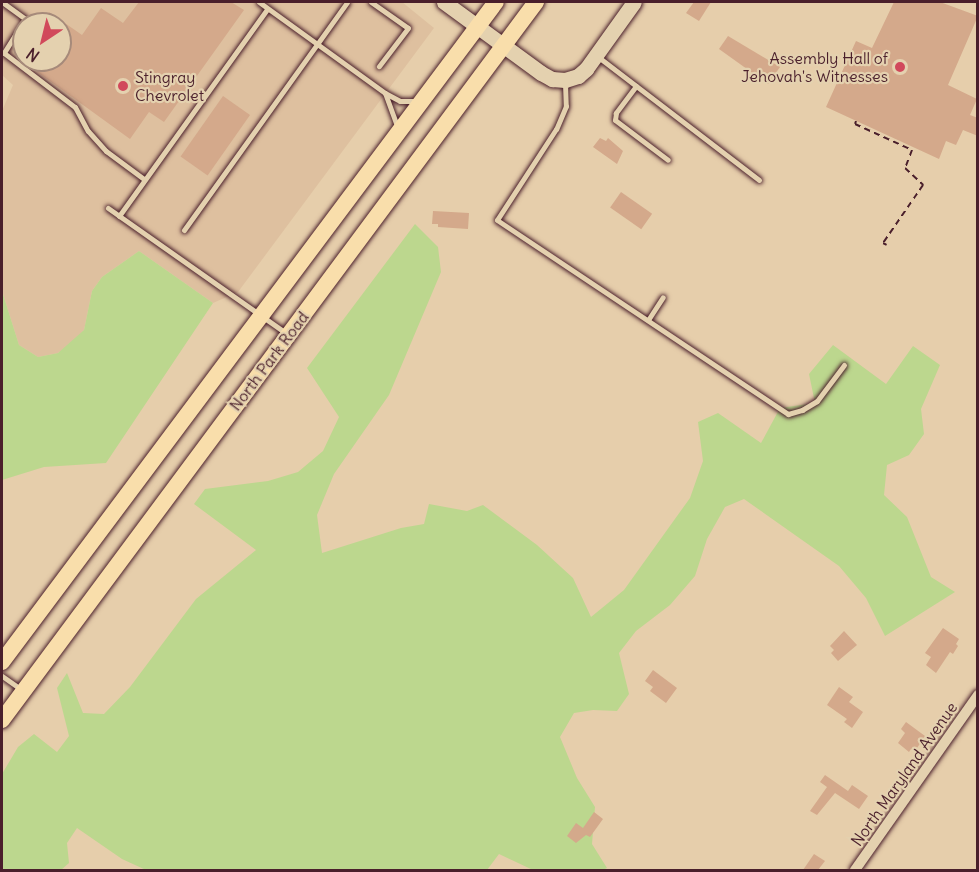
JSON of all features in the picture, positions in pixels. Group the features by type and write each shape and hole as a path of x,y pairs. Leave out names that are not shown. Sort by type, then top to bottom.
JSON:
{"main road":[{"path":"2,662 259,315 496,2"},
{"name":"North Park Road","path":"2,720 536,2"}],"street":[{"path":"444,2 541,73 552,79 565,80 578,76 634,2"},
{"name":"North Maryland Avenue","path":"855,870 978,695"}],"lane":[{"path":"2,2 25,19 3,53 75,107 88,131 106,151 144,179"},
{"path":"259,2 385,93 400,101 421,101"},
{"path":"184,230 347,2"},
{"path":"371,2 408,28 380,66"},
{"path":"118,216 267,9"},
{"path":"596,55 759,180"},
{"path":"565,80 566,106 556,129 497,220 788,414 802,410 817,401 844,365"},
{"path":"636,86 616,113 615,120 669,160"},
{"path":"385,93 399,130"},
{"path":"108,208 289,334"},
{"path":"648,320 663,297"},
{"path":"2,676 23,691"}],"path":[{"path":"856,121 855,124 912,150 905,168 923,185 883,243 886,245"}],"shaded area":[{"path":"2,2 402,2 434,28 238,292 213,303 139,251 102,277 92,291 84,330 73,342 58,353 38,357 19,345 2,291 2,111 13,85 2,75"}],"green space":[{"path":"415,224 438,247 441,272 389,395 334,474 317,515 322,553 401,528 424,524 429,504 467,511 483,505 537,545 573,578 591,617 624,590 690,498 703,461 698,422 718,413 761,443 780,408 815,403 809,374 833,345 886,384 913,346 940,365 921,409 924,434 909,455 887,465 884,495 907,517 931,577 955,592 885,636 866,598 839,566 744,499 725,507 707,539 695,576 670,605 636,631 619,653 629,694 617,711 593,710 574,713 560,737 577,778 595,807 592,844 607,868 603,870 533,870 499,854 487,870 146,870 122,859 77,828 67,843 69,863 61,870 2,870 2,774 18,747 34,734 57,752 69,736 57,688 67,673 83,713 104,714 130,687 196,599 256,550 194,504 205,489 268,481 298,472 323,451 339,417 307,368"},
{"path":"139,251 213,303 106,463 44,467 2,480 2,291 19,345 38,357 58,353 84,330 92,291 102,277"}],"building":[{"name":"Stingray Chevrolet","path":"139,2 231,2 244,10 164,122 149,112 130,139 38,72 72,72 72,28 82,35 101,8 123,23"},
{"path":"694,2 711,2 699,21 686,13"},
{"name":"Assembly Hall of Jehovah's Witnesses","path":"894,2 940,2 978,16 948,85 977,99 970,115 978,118 978,136 963,130 956,145 946,141 939,159 826,107 856,41 872,48"},
{"path":"728,36 780,67 768,84 719,49"},
{"path":"223,96 250,115 208,176 181,157"},
{"path":"600,138 606,141 608,138 623,151 617,164 593,147"},
{"path":"621,192 652,214 641,229 610,208"},
{"path":"433,211 469,213 468,229 438,227 438,224 432,224"},
{"path":"943,628 959,639 956,644 958,646 953,654 950,652 936,673 926,665 931,657 925,653"},
{"path":"844,631 857,645 838,661 831,653 834,650 830,646"},
{"path":"653,670 677,688 666,703 650,691 653,687 645,681"},
{"path":"839,687 853,697 849,702 863,712 852,728 844,722 847,719 827,705"},
{"path":"906,722 925,736 915,751 911,749 909,752 898,743 905,733 901,729"},
{"path":"825,775 848,791 852,785 868,796 859,809 835,793 817,815 810,811 827,787 820,782"},
{"path":"594,812 603,819 590,837 586,835 576,843 567,836 576,823 583,828"},
{"path":"814,854 825,861 818,870 803,870"}],"place":[{"name":"Assembly Hall of Jehovah's Witnesses","path":"900,67"},
{"name":"Stingray Chevrolet","path":"123,86"}]}
